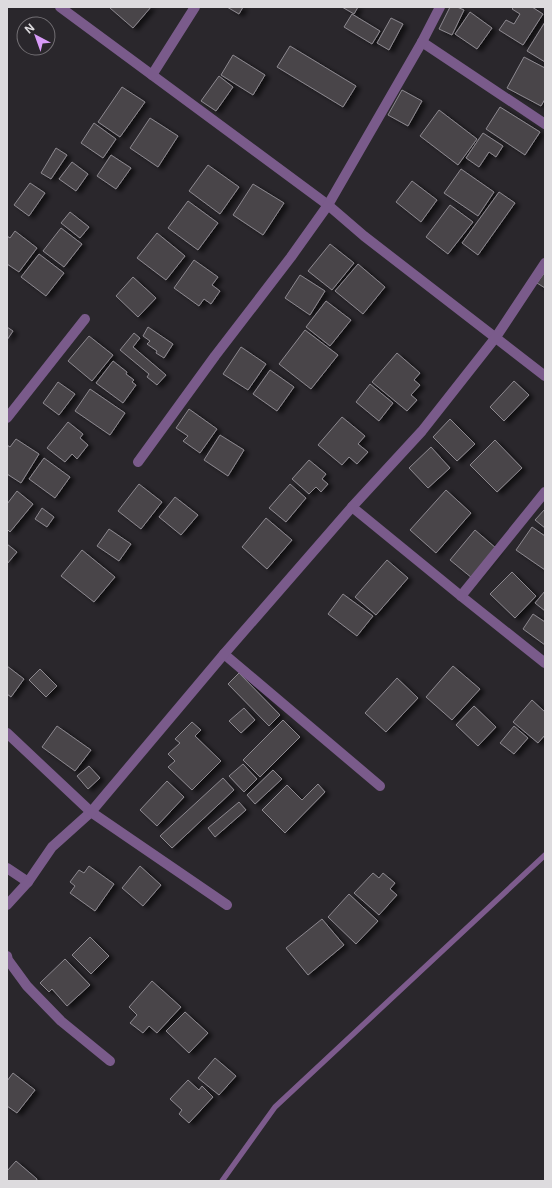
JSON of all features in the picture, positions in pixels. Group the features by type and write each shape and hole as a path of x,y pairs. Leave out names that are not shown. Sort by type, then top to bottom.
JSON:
{"street":[{"path":"60,7 328,205 364,236 545,376"},
{"path":"152,75 195,7"},
{"path":"138,462 328,205 422,42 440,7"},
{"path":"422,42 545,124"},
{"path":"7,905 28,882 52,847 91,812 224,654 352,507 422,431 496,337 545,264"},
{"path":"7,418 85,319"},
{"path":"461,596 545,492"},
{"path":"352,507 545,663"},
{"path":"224,654 380,786"},
{"path":"7,733 91,812 227,905"},
{"path":"7,868 28,882"},
{"path":"7,956 8,960 27,986 51,1011 110,1061"}],"building":[{"path":"151,7 133,28 110,8"},
{"path":"227,7 243,7 239,14"},
{"path":"342,7 358,7 354,14"},
{"path":"450,7 457,7 464,10 452,35 439,29"},
{"path":"514,7 532,7 543,14 523,45 499,30 506,20 514,24 520,14 512,9"},
{"path":"470,12 492,28 477,49 455,34"},
{"path":"352,14 380,31 372,44 344,27"},
{"path":"391,18 403,24 389,50 377,43"},
{"path":"545,22 545,62 527,51"},
{"path":"290,46 356,86 343,107 277,67"},
{"path":"233,55 265,75 253,95 221,75"},
{"path":"524,57 545,68 545,99 541,106 507,88"},
{"path":"219,76 233,87 216,111 201,101"},
{"path":"122,87 145,102 120,137 98,122"},
{"path":"402,90 422,101 408,126 388,115"},
{"path":"500,107 540,132 525,155 486,129"},
{"path":"439,110 477,139 458,165 420,136"},
{"path":"150,118 178,136 158,167 130,148"},
{"path":"94,123 116,139 103,158 81,143"},
{"path":"483,133 503,146 496,157 489,152 479,167 466,158"},
{"path":"56,148 67,155 51,179 41,173"},
{"path":"111,155 131,168 116,189 97,176"},
{"path":"72,162 88,174 76,191 59,179"},
{"path":"208,165 239,187 220,214 189,191"},
{"path":"461,169 494,192 478,216 444,193"},
{"path":"412,181 437,200 421,222 396,202"},
{"path":"30,183 45,193 29,216 14,205"},
{"path":"253,184 284,203 263,235 233,215"},
{"path":"499,192 515,203 478,255 462,243"},
{"path":"188,201 218,223 198,250 168,228"},
{"path":"450,205 473,222 448,254 426,237"},
{"path":"70,212 89,227 80,238 61,223"},
{"path":"61,228 82,244 64,267 43,251"},
{"path":"15,231 37,248 19,272 7,264 7,236 10,238"},
{"path":"157,233 185,256 166,280 137,258"},
{"path":"330,244 354,263 332,290 308,271"},
{"path":"39,254 64,273 46,296 21,277"},
{"path":"194,260 218,277 212,285 220,291 211,304 204,299 199,306 174,288"},
{"path":"358,264 385,287 363,314 335,291"},
{"path":"545,272 545,288 537,283"},
{"path":"300,275 325,291 310,315 285,298"},
{"path":"133,277 156,298 138,317 116,296"},
{"path":"326,301 351,320 330,346 306,327"},
{"path":"7,327 13,331 7,340"},
{"path":"148,327 173,344 164,358 156,353 157,351 147,344 150,341 143,336"},
{"path":"305,330 338,355 311,389 279,364"},
{"path":"134,333 140,338 133,347 166,375 157,385 147,377 149,374 120,350"},
{"path":"89,336 113,355 92,381 68,361"},
{"path":"241,347 266,364 248,390 223,374"},
{"path":"397,353 420,373 414,380 420,385 411,395 417,400 407,411 372,382"},
{"path":"113,361 127,372 126,374 134,380 132,382 136,385 123,403 96,383"},
{"path":"270,370 294,387 277,411 253,394"},
{"path":"514,381 529,395 504,421 490,407"},
{"path":"58,382 75,394 59,415 43,403"},
{"path":"370,384 393,403 379,421 356,402"},
{"path":"90,389 125,413 110,435 75,411"},
{"path":"189,409 217,429 200,453 183,441 188,436 176,428"},
{"path":"342,417 365,436 358,444 368,452 357,464 349,457 342,465 318,445"},
{"path":"450,419 475,444 457,461 433,437"},
{"path":"68,422 83,434 80,438 88,445 77,459 72,454 65,462 47,448"},
{"path":"220,435 244,450 228,476 204,460"},
{"path":"16,439 39,454 21,483 7,474 7,445 10,447"},
{"path":"495,440 522,468 497,492 470,465"},
{"path":"431,447 450,468 428,488 409,468"},
{"path":"44,458 70,477 55,498 29,479"},
{"path":"309,460 326,474 322,479 328,484 321,492 316,487 309,494 292,479"},
{"path":"139,484 162,502 141,529 118,511"},
{"path":"290,484 306,498 286,522 269,508"},
{"path":"446,490 471,513 436,553 410,530"},
{"path":"17,491 33,504 10,532 7,529 7,504"},
{"path":"175,497 198,515 181,535 159,517"},
{"path":"42,508 54,517 47,527 35,519"},
{"path":"545,509 545,528 535,520"},
{"path":"266,518 292,540 267,569 242,547"},
{"path":"532,527 545,536 545,570 516,550"},
{"path":"109,529 131,544 119,561 97,546"},
{"path":"475,530 497,549 472,578 450,560"},
{"path":"7,544 17,552 7,564"},
{"path":"82,550 115,577 94,602 61,576"},
{"path":"387,560 408,578 376,615 355,597"},
{"path":"512,572 536,596 515,618 490,594"},
{"path":"545,591 545,611 535,603"},
{"path":"343,594 373,616 357,636 328,614"},
{"path":"533,614 545,622 545,645 523,629"},
{"path":"7,666 24,679 11,697 7,694"},
{"path":"453,666 480,689 452,720 426,697"},
{"path":"40,669 57,686 46,697 29,680"},
{"path":"239,673 280,715 269,726 228,684"},
{"path":"397,678 418,698 386,732 365,713"},
{"path":"532,700 545,712 545,735 538,743 513,722"},
{"path":"474,706 496,727 478,746 456,725"},
{"path":"244,708 255,720 241,733 229,721"},
{"path":"283,720 300,737 260,777 243,760"},
{"path":"192,722 201,730 195,736 221,761 192,790 168,767 175,761 168,754 180,743 175,739"},
{"path":"57,726 91,750 75,771 42,747"},
{"path":"514,726 528,738 514,754 500,743"},
{"path":"243,764 257,779 244,792 229,776"},
{"path":"89,766 100,778 88,789 77,776"},
{"path":"273,770 282,779 255,804 247,795"},
{"path":"223,778 234,790 172,848 160,836"},
{"path":"167,781 184,797 157,826 140,810"},
{"path":"318,784 325,792 285,833 262,810 287,785 302,800"},
{"path":"239,802 246,810 215,837 208,828"},
{"path":"89,866 114,884 95,911 70,893 75,886 70,882 79,870 84,873"},
{"path":"140,866 161,885 143,906 122,888"},
{"path":"373,873 379,878 383,873 395,883 390,889 397,895 379,915 354,893"},
{"path":"349,894 378,921 356,944 328,917"},
{"path":"322,919 344,945 308,975 286,948"},
{"path":"90,937 109,956 91,974 72,955"},
{"path":"65,959 90,985 67,1006 52,989 49,992 40,983"},
{"path":"152,981 181,1007 157,1033 149,1026 143,1033 130,1023 137,1015 129,1007"},
{"path":"185,1012 208,1033 189,1053 166,1031"},
{"path":"215,1058 236,1076 219,1095 198,1078"},
{"path":"13,1073 35,1090 17,1113 7,1106 7,1081"},
{"path":"188,1080 199,1090 202,1086 213,1097 189,1123 179,1114 182,1110 170,1099"},
{"path":"16,1161 37,1179 36,1181 7,1181 7,1171"}],"waterway":[{"path":"222,1181 275,1107 545,855"}]}
